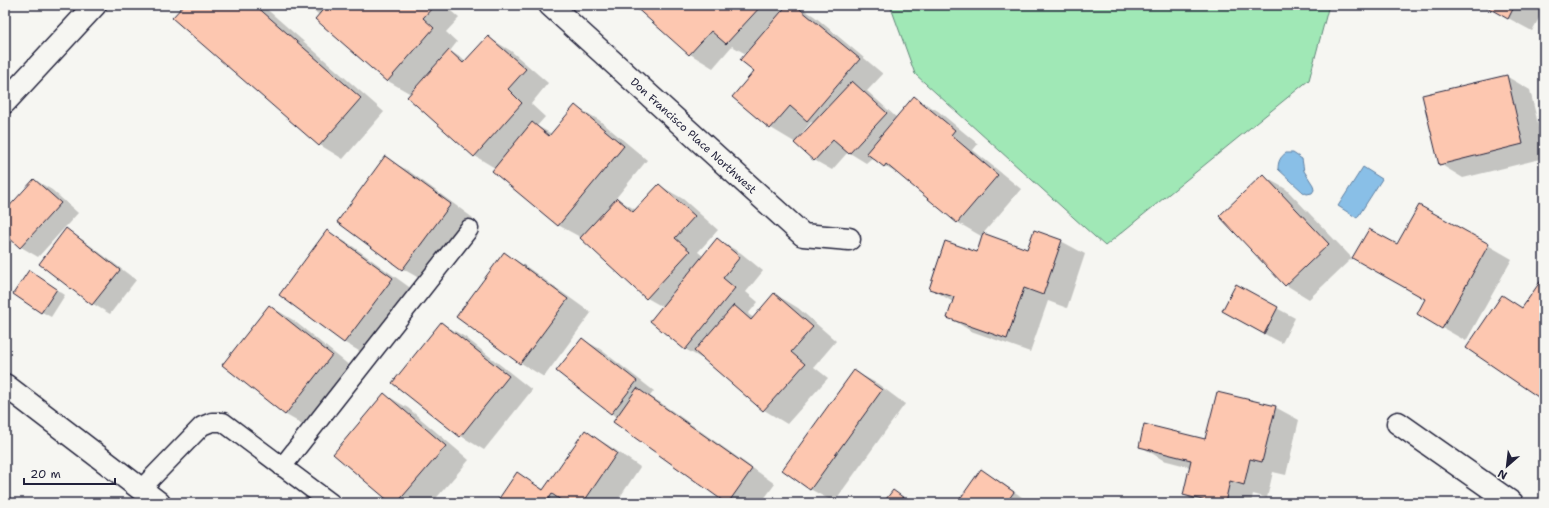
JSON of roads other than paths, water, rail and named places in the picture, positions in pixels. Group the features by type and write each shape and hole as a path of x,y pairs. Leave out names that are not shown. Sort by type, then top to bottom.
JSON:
{"street":[{"path":"5,102 95,5"},
{"name":"Don Francisco Place Northwest","path":"550,5 802,235 849,239"},
{"path":"5,386 159,503"},
{"path":"1398,423 1512,503"}],"lane":[{"path":"282,467 469,229"},
{"path":"141,489 202,426 212,422 223,422 331,503"}],"water":[{"path":"1286,153 1293,153 1302,159 1304,171 1313,185 1314,190 1312,193 1307,194 1303,192 1278,169 1278,164 1282,156"},
{"path":"1363,167 1382,179 1357,218 1338,206"}]}
